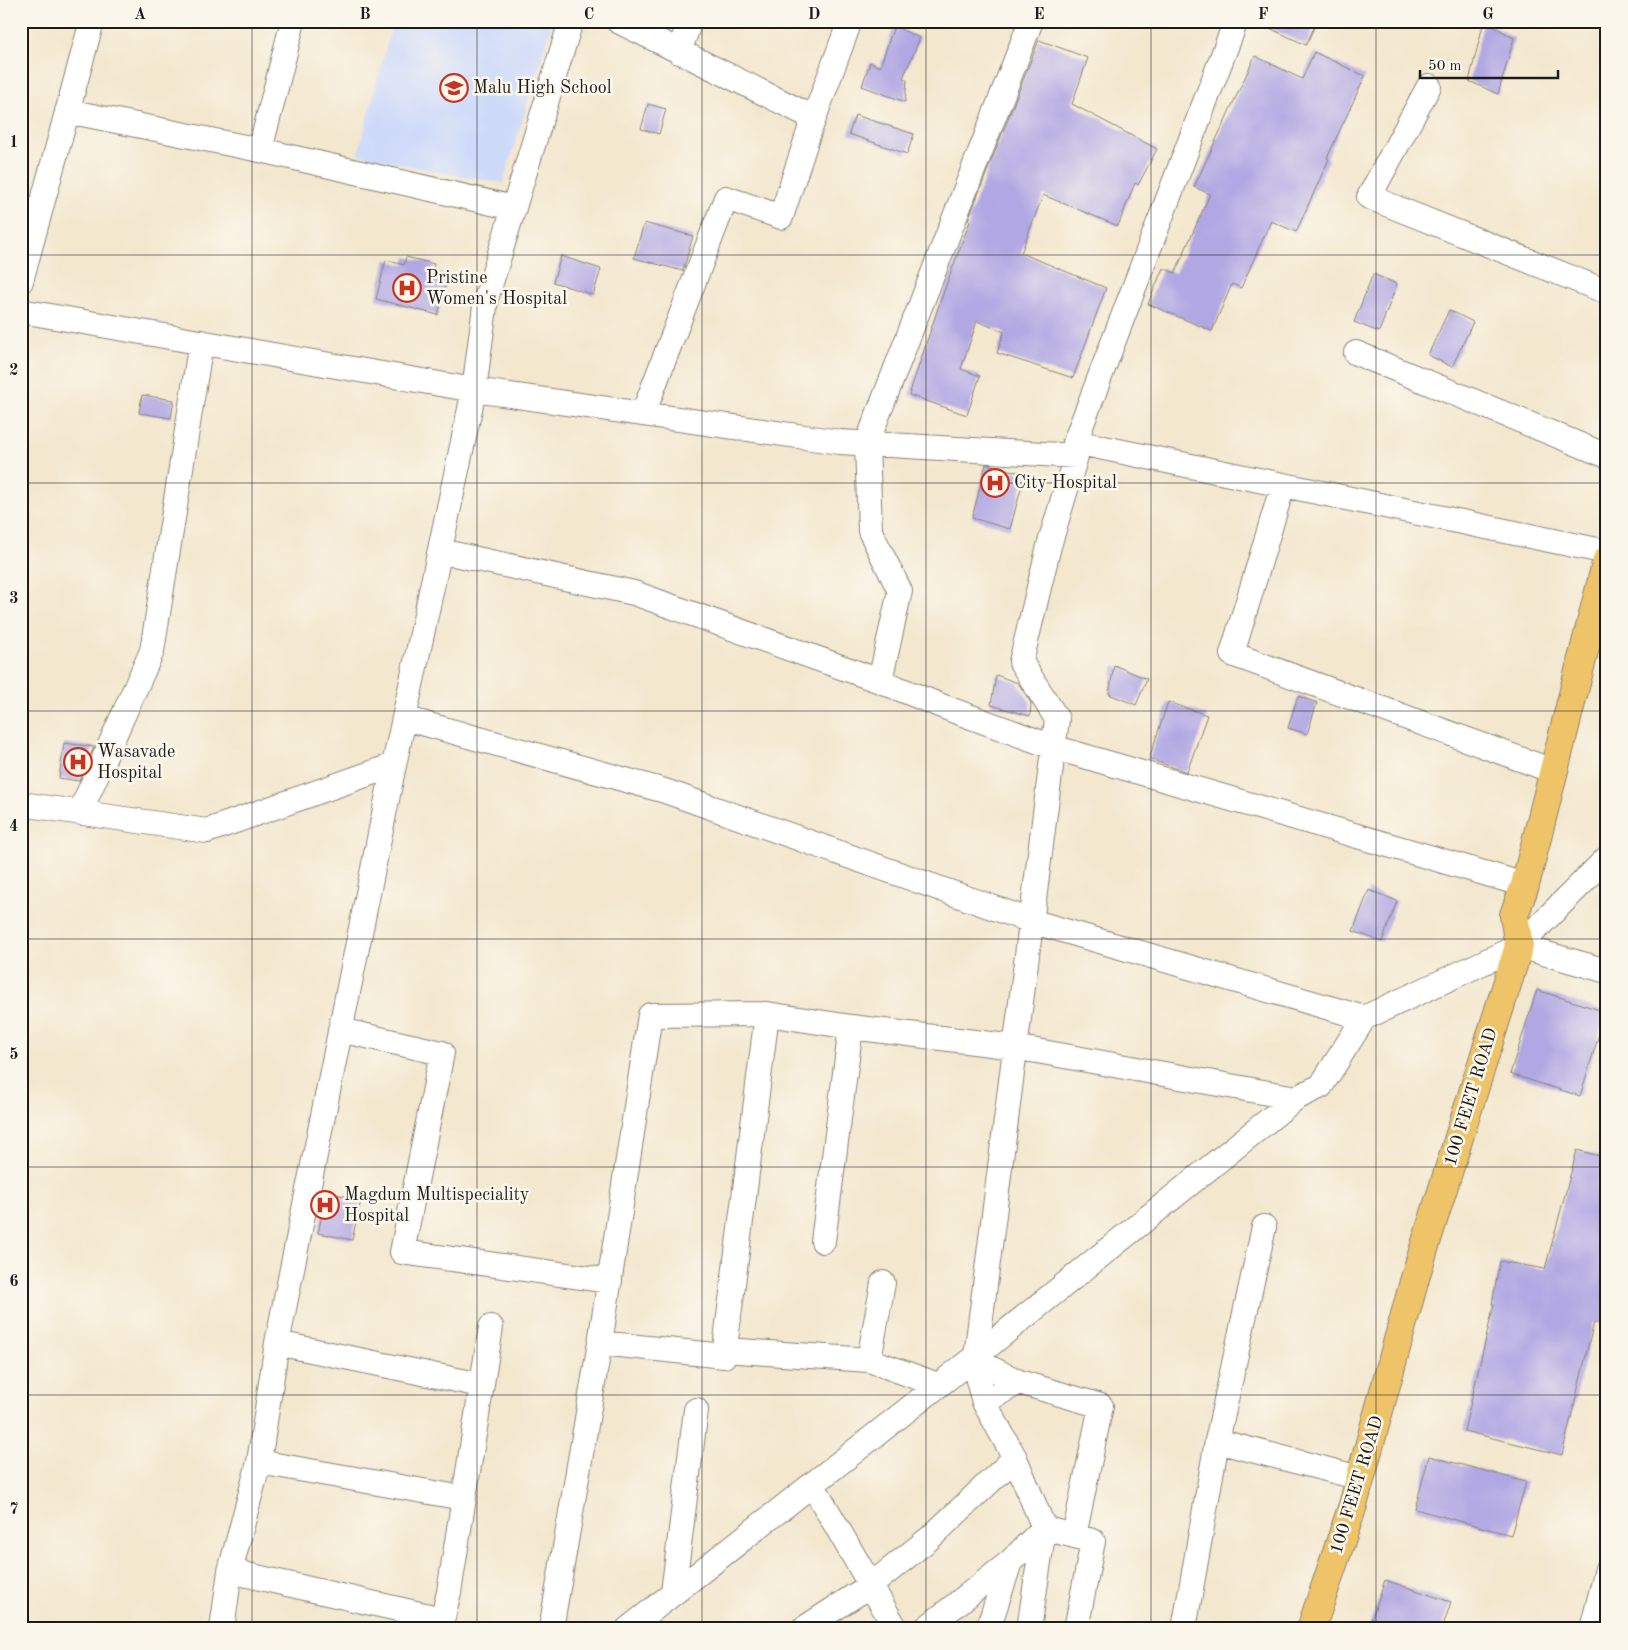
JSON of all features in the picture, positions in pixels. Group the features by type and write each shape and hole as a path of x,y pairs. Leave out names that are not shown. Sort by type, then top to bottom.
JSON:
{"main road":[{"name":"100 FEET ROAD","path":"1311,1629 1360,1478 1417,1271 1519,946 1514,914 1525,885 1553,771 1600,614 1607,560"}],"street":[{"path":"21,282 92,21"},
{"path":"260,150 293,21"},
{"path":"222,1629 230,1571 259,1462 277,1343 340,1030 474,390 486,299 571,21"},
{"path":"618,21 814,118"},
{"path":"679,52 690,21"},
{"path":"643,414 726,198 781,217 814,118 850,21"},
{"path":"880,681 900,591 870,531 867,443 1031,21"},
{"path":"1029,1629 1044,1528 1015,1458 984,1402 974,1358 1057,719 1021,662 1049,546 1076,449 1236,21"},
{"path":"1429,86 1369,197 1607,292"},
{"path":"67,111 260,150 514,208"},
{"path":"21,311 474,390 840,442 1076,449 1283,485 1607,552"},
{"path":"80,812 152,651 201,342"},
{"path":"1356,353 1607,456"},
{"path":"1283,485 1232,654 1553,771"},
{"path":"440,550 634,593 880,681 1053,747 1525,885"},
{"path":"404,718 665,791 1031,921 1364,1018"},
{"path":"21,804 207,831 394,765"},
{"path":"628,1629 974,1358 1296,1098 1321,1086 1364,1018 1519,946 1607,858"},
{"path":"1519,946 1607,971"},
{"path":"551,1629 610,1281 650,1015 768,1014 851,1027 1015,1047 1296,1098"},
{"path":"600,1343 724,1356 768,1014"},
{"path":"823,1241 851,1027"},
{"path":"340,1030 442,1053 402,1252 610,1281"},
{"path":"1184,1629 1217,1441 1264,1227"},
{"path":"869,1360 883,1284"},
{"path":"230,1571 441,1624 490,1327"},
{"path":"277,1343 481,1386"},
{"path":"725,1350 869,1360 938,1386"},
{"path":"974,1358 1019,1382 1101,1406 1074,1536"},
{"path":"984,1402 1019,1382"},
{"path":"673,1593 696,1410"},
{"path":"1217,1441 1360,1478"},
{"path":"803,1629 871,1585 930,1538 1015,1458"},
{"path":"259,1462 463,1498"},
{"path":"812,1484 896,1629"},
{"path":"1044,1528 1093,1541 1076,1629"},
{"path":"925,1629 1010,1562 1044,1528"},
{"path":"988,1629 1010,1562"},
{"path":"1592,1629 1607,1569"}],"shaded area":[{"name":"Malu High School","path":"393,21 553,21 503,183 432,171 358,154"}],"building":[{"path":"1254,21 1317,21 1306,45"},
{"path":"1484,21 1514,38 1498,94 1469,81"},
{"path":"894,26 920,38 903,78 907,80 905,102 862,86 870,62 880,67"},
{"path":"1039,40 1088,58 1072,104 1157,149 1138,185 1135,183 1118,226 1043,195 1021,253 1106,288 1073,378 997,353 1004,332 977,321 961,369 980,376 967,415 909,395 940,302 970,221 968,220"},
{"path":"1314,52 1365,76 1327,158 1329,159 1296,232 1271,221 1241,288 1232,284 1212,331 1148,304 1163,268 1175,273 1210,194 1194,187 1255,56 1302,79"},
{"path":"648,104 666,109 659,134 641,129"},
{"path":"855,115 914,134 907,154 849,134"},
{"path":"644,223 693,236 683,271 634,258"},
{"path":"561,256 601,269 593,295 553,282"},
{"path":"406,257 434,264 432,271 448,275 438,315 376,299 386,260 404,265"},
{"path":"1373,274 1397,284 1379,332 1354,322"},
{"path":"1449,310 1473,322 1452,367 1428,355"},
{"path":"142,395 174,400 171,418 139,413"},
{"path":"986,464 1025,474 1010,529 972,518"},
{"path":"1114,665 1147,679 1136,705 1109,694"},
{"path":"996,675 1018,683 1031,703 1030,716 991,705"},
{"path":"1298,696 1317,703 1307,734 1288,728"},
{"path":"1168,702 1207,715 1187,772 1149,759"},
{"path":"64,743 94,747 79,781 59,778"},
{"path":"1369,890 1397,901 1382,942 1353,931"},
{"path":"1537,990 1606,1012 1580,1096 1510,1074"},
{"path":"1577,1150 1607,1158 1607,1324 1594,1322 1562,1455 1464,1431 1494,1304 1492,1304 1500,1261 1545,1269"},
{"path":"327,1192 361,1200 352,1240 318,1233"},
{"path":"1429,1456 1526,1482 1511,1535 1415,1509"},
{"path":"1385,1580 1451,1602 1442,1629 1368,1629"}],"place":[{"name":"Malu High School","path":"454,88"},
{"name":"Pristine Women's Hospital","path":"407,288"},
{"name":"City Hospital","path":"995,483"},
{"name":"Wasavade Hospital","path":"78,762"},
{"name":"Magdum Multispeciality Hospital","path":"325,1205"}]}
